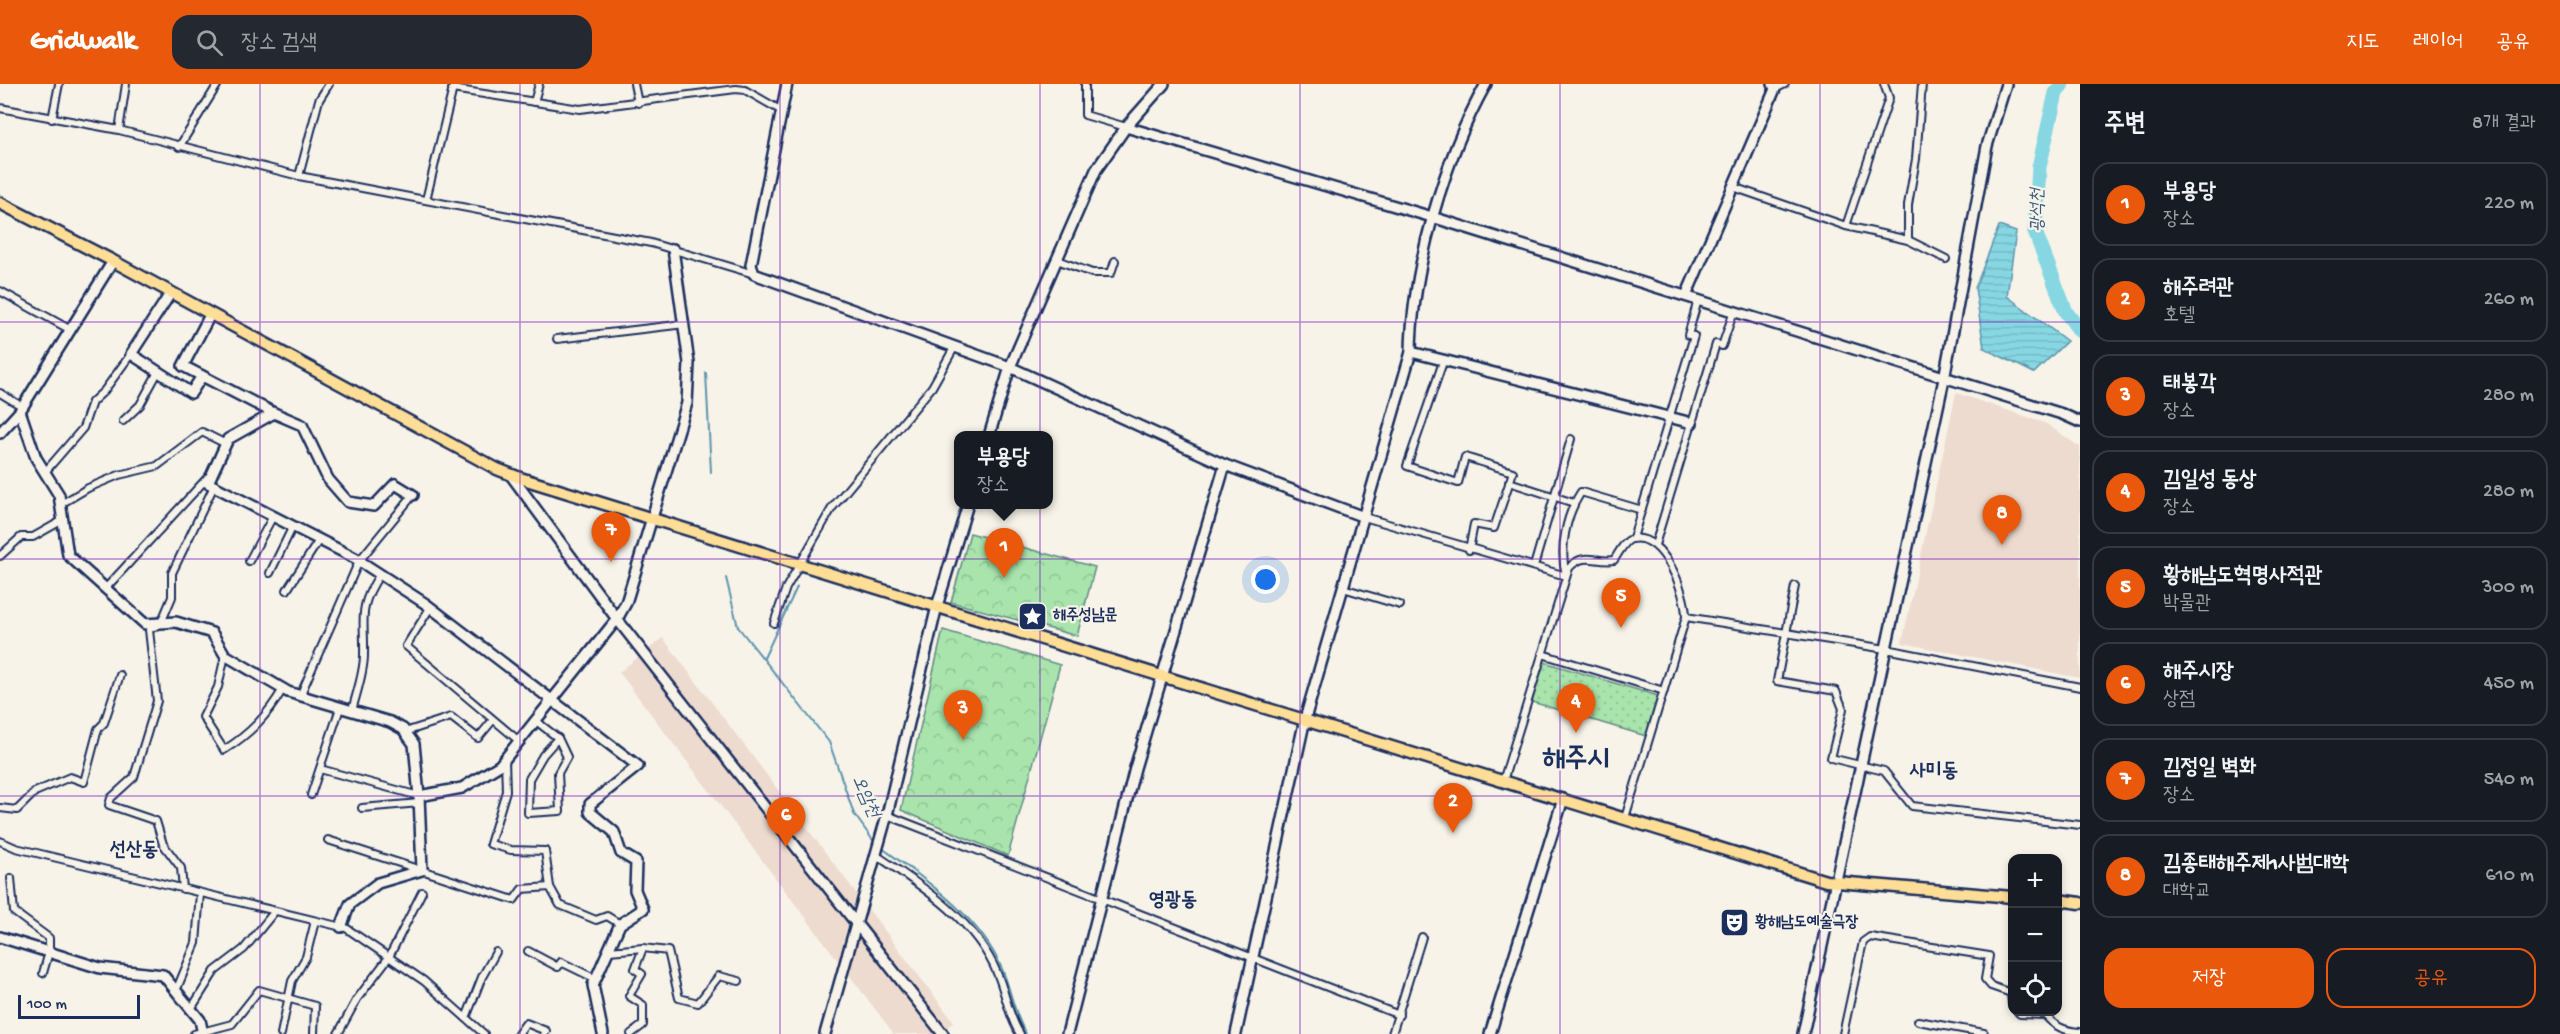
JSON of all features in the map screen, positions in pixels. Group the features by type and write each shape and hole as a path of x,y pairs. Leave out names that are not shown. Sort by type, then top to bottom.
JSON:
{"main road":[{"path":"0,203 113,261 170,294 510,474 1835,883 2008,897"},
{"path":"2062,901 2080,903"}],"street":[{"path":"52,119 59,84"},
{"path":"119,130 126,84"},
{"path":"179,147 218,84"},
{"path":"299,176 319,100 329,84"},
{"path":"534,102 539,84"},
{"path":"634,84 638,103"},
{"path":"754,274 751,265 787,84"},
{"path":"1085,84 1085,115 1432,217 1944,379 2062,414 2080,422"},
{"path":"990,431 1010,367 1096,170 1126,127 1164,84"},
{"path":"1236,1034 1305,719 1411,352 1413,313 1432,217 1464,124 1486,84"},
{"path":"1686,296 1774,86 1785,84"},
{"path":"1846,226 1889,98 1884,84"},
{"path":"1908,240 1908,205 1916,159 1922,84"},
{"path":"1803,1034 1944,379 1987,146 2006,84"},
{"path":"426,200 453,87 580,109 736,88 745,90 782,111"},
{"path":"0,108 119,130 179,147 248,161 299,176 589,229 673,249 754,274 1010,367 1225,465 1364,517 1469,550 1566,576"},
{"path":"1733,187 1846,226 1908,240 1946,259"},
{"path":"362,808 419,800 462,788 500,765 553,702 617,619 626,603 687,403 689,363 673,249"},
{"path":"1057,260 1092,273 1111,273 1115,261"},
{"path":"0,433 21,409 113,261"},
{"path":"0,291 69,329"},
{"path":"45,472 83,428 92,402 104,391 131,354 170,294"},
{"path":"1634,538 1694,336 1688,335 1698,300"},
{"path":"1654,545 1716,344 1722,346 1734,311"},
{"path":"210,315 183,366 302,425 328,479 348,502 374,506 395,484 412,495 359,561 300,696"},
{"path":"556,339 685,324"},
{"path":"774,623 786,588 832,508 932,387 954,348"},
{"path":"1411,352 1692,423"},
{"path":"131,354 191,393 202,376"},
{"path":"1444,359 1407,466 1458,483 1465,457 1513,472 1494,528 1474,524 1469,550"},
{"path":"123,421 140,405 158,372"},
{"path":"0,393 21,409 36,458 59,495 68,555 144,624 176,622 212,633 225,655 283,689 390,722 405,732 414,744 422,870"},
{"path":"274,413 228,439 208,483 380,574 430,608 638,766 590,804 590,812 614,832 621,853 636,862 635,890 643,909 620,924 593,985 603,1034"},
{"path":"61,504 88,488 119,475 157,466 202,432 226,444"},
{"path":"1534,566 1556,497 1571,439"},
{"path":"1066,1034 1101,897 1225,465"},
{"path":"105,589 214,470"},
{"path":"510,474 617,619 943,1034"},
{"path":"1509,482 1574,503"},
{"path":"183,889 180,868 163,844 156,821 108,805 111,798 134,777 157,701 149,630 161,623 172,597 172,573 214,486"},
{"path":"1566,576 1561,553 1574,503 1581,492 1642,510"},
{"path":"825,1034 881,838 938,606 967,509"},
{"path":"249,561 273,516"},
{"path":"0,555 21,537 33,537 63,520"},
{"path":"270,573 293,526"},
{"path":"1503,781 1566,576 1574,563 1587,557 1614,560 1628,541 1634,538 1654,545 1662,552 1683,596 1686,618 1624,818"},
{"path":"287,590 319,540"},
{"path":"352,711 364,657 361,623 366,596 380,574"},
{"path":"1795,586 1788,633 1777,681 1836,691 1843,709 1830,758 1884,771 1912,806 2080,825"},
{"path":"1343,588 1400,605"},
{"path":"430,608 406,646 519,741"},
{"path":"1686,618 1886,649 2080,687"},
{"path":"1542,654 1664,691"},
{"path":"225,655 218,687 203,717 224,750 247,736 258,725 271,711 283,689"},
{"path":"0,808 17,810 35,792 70,777 84,782 98,729 104,723 120,675"},
{"path":"311,795 340,708"},
{"path":"405,732 451,717 478,738 493,720"},
{"path":"536,721 558,738 567,757 558,773 560,811 528,813 529,779 543,755 558,738"},
{"path":"505,758 506,791 490,844 511,850 545,851 550,887 560,904 597,920 607,916 620,924"},
{"path":"320,769 419,800"},
{"path":"1490,1034 1563,799"},
{"path":"887,815 1101,897 1253,960 1399,1015"},
{"path":"328,840 514,900 522,889 550,887"},
{"path":"0,842 341,927 424,981 484,1034"},
{"path":"876,855 934,895 974,934 997,972 1015,1026 1020,1034"},
{"path":"341,927 350,904 378,884 422,870"},
{"path":"11,878 14,912 49,938 49,952 43,974"},
{"path":"338,1034 357,999 388,957 422,892"},
{"path":"176,991 196,943 200,893"},
{"path":"191,1009 215,971 244,949 274,911"},
{"path":"281,1034 292,981 306,957 315,921"},
{"path":"0,937 100,968 163,975 200,1020 200,1033 232,1024 259,990 315,1006 314,1034"},
{"path":"1392,1034 1422,937"},
{"path":"1843,1034 1863,942 1870,937 1989,956 1985,979 1991,986 2008,992"},
{"path":"609,951 643,948 668,951 679,998 698,1003 719,976 739,981"},
{"path":"631,1034 643,1025 643,1005 629,996 642,974 635,969 643,948"},
{"path":"528,951 558,967 561,962 596,979"},
{"path":"466,1018 482,977 496,952"},
{"path":"2046,1016 2052,1025 2067,1031 2080,1032"},
{"path":"1918,1021 1984,1033"},
{"path":"518,1034 526,1023 546,1031 544,1034"},
{"path":"1944,1034 1946,1026"}],"shaded area":[{"path":"1956,393 2045,423 2080,447 2080,678 1902,643"},
{"path":"663,638 954,1022 938,1034 894,1034 619,672"}],"green space":[{"path":"970,533 1095,567 1077,636 951,602"},
{"path":"943,630 1060,665 1008,856 901,810"},
{"path":"1544,662 1658,696 1646,736 1532,702"}],"water":[{"path":"1999,226 2016,232 2007,296 2067,341 2034,373 1984,348 1975,288"}],"waterway":[{"name":"광석천","path":"2062,84 2056,93 2039,167 2035,232 2066,312 2080,331"},
{"path":"706,373 711,472"},
{"name":"오암천","path":"726,578 738,627 829,742 854,814 875,843"},
{"path":"764,658 797,587"},
{"name":"오암천","path":"882,848 934,887 966,916 980,933 1002,969 1018,1018 1026,1034"}],"place":[{"name":"김종태해주제1사범대학","path":"2002,545"},
{"name":"김정일 벽화","path":"611,562"},
{"name":"부용당","path":"1004,578"},
{"name":"해주성남문","path":"1032,616"},
{"name":"황해남도혁명사적관","path":"1621,628"},
{"name":"김일성 동상","path":"1576,733"},
{"name":"태봉각","path":"963,740"},
{"name":"해주려관","path":"1453,833"},
{"name":"해주시장","path":"786,847"},
{"name":"황해남도예술극장","path":"1734,923"}],"district":[{"name":"해주시","path":"1576,760"},
{"name":"사미동","path":"1934,772"},
{"name":"선산동","path":"134,851"},
{"name":"영광동","path":"1173,901"}]}
